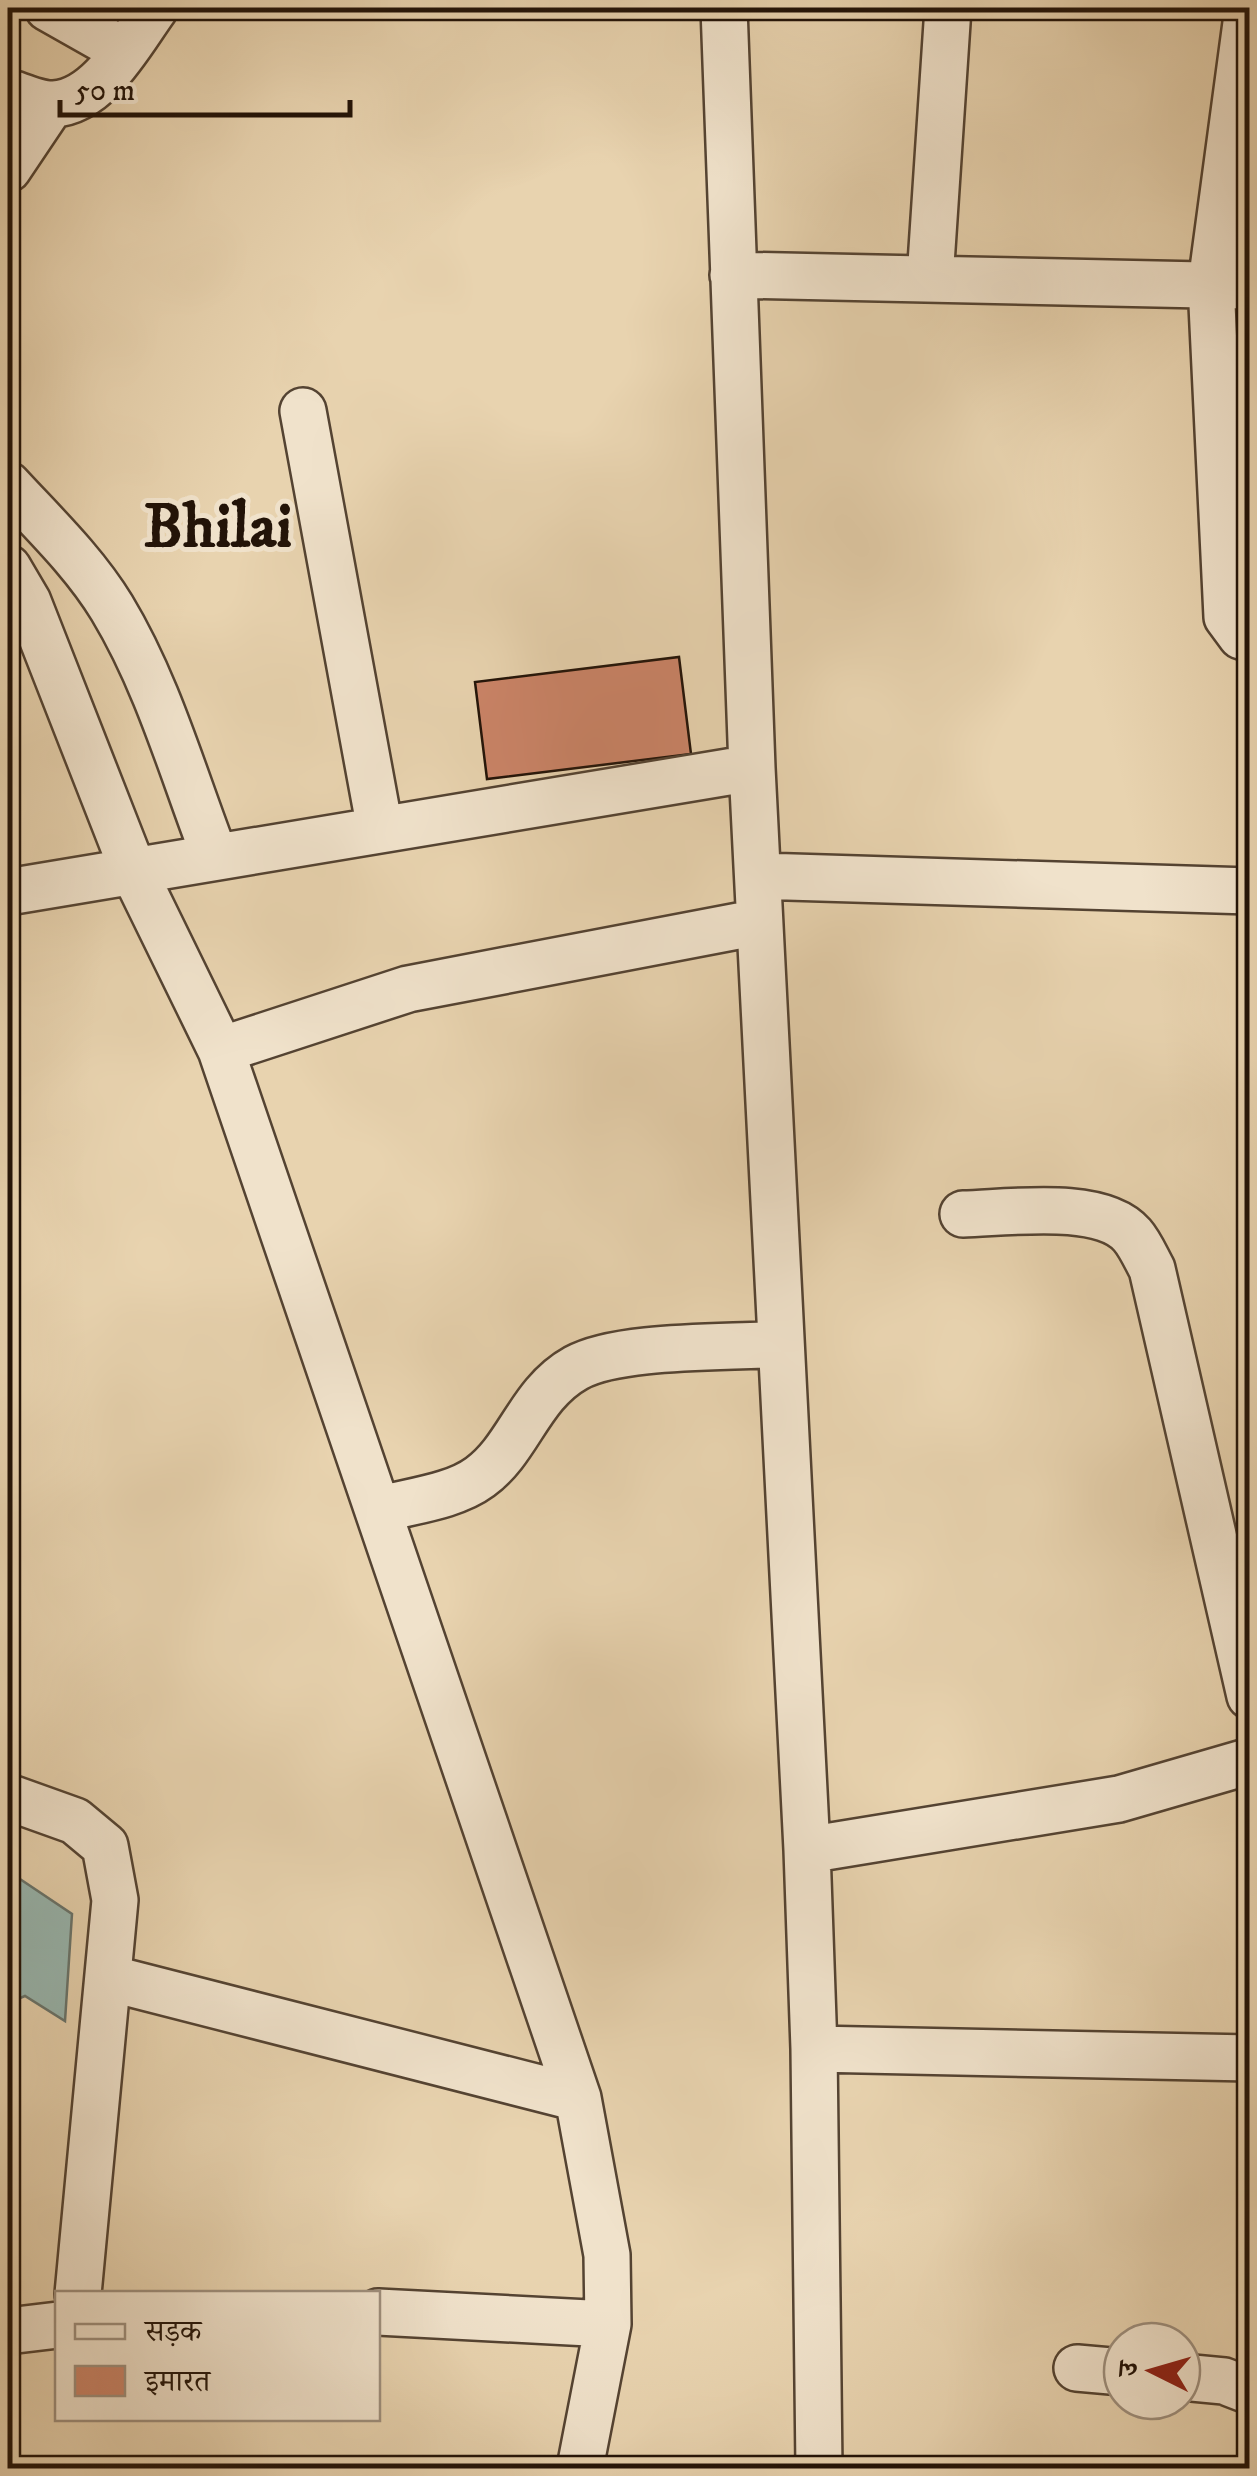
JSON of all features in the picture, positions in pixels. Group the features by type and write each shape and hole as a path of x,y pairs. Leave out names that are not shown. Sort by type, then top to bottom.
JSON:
{"street":[{"path":"48,8 124,52"},
{"path":"8,92 51,105 72,100 95,84 124,52 155,8"},
{"path":"724,8 752,768 807,1850 820,2468"},
{"path":"930,279 948,8"},
{"path":"1248,8 1230,285 1227,618 1241,636 1250,638"},
{"path":"8,169 51,105"},
{"path":"732,276 1230,285"},
{"path":"303,411 380,829"},
{"path":"8,484 77,559 111,607 143,668 214,857"},
{"path":"8,571 28,602 133,870 221,1050 578,2098 606,2255 608,2324 580,2468"},
{"path":"8,892 752,768"},
{"path":"758,876 1250,891"},
{"path":"221,1050 408,989 759,922"},
{"path":"963,1214 1088,1212 1113,1221 1132,1234 1152,1269 1250,1696"},
{"path":"378,1510 459,1488 480,1478 493,1466 540,1397 574,1369 606,1355 781,1344"},
{"path":"807,1850 1120,1798 1250,1761"},
{"path":"8,1797 75,1820 105,1846 115,1900 78,2291"},
{"path":"109,1978 578,2098"},
{"path":"814,2050 1250,2058"},
{"path":"380,2312 608,2324"},
{"path":"8,2330 55,2325"},
{"path":"1077,2368 1102,2370"},
{"path":"1202,2379 1224,2381 1250,2391"}],"water":[{"path":"8,1871 72,1914 65,2021 25,1996 8,2003"}],"building":[{"path":"679,657 691,754 487,779 475,682"}],"district":[{"name":"Bhilai","path":"218,524"}]}
